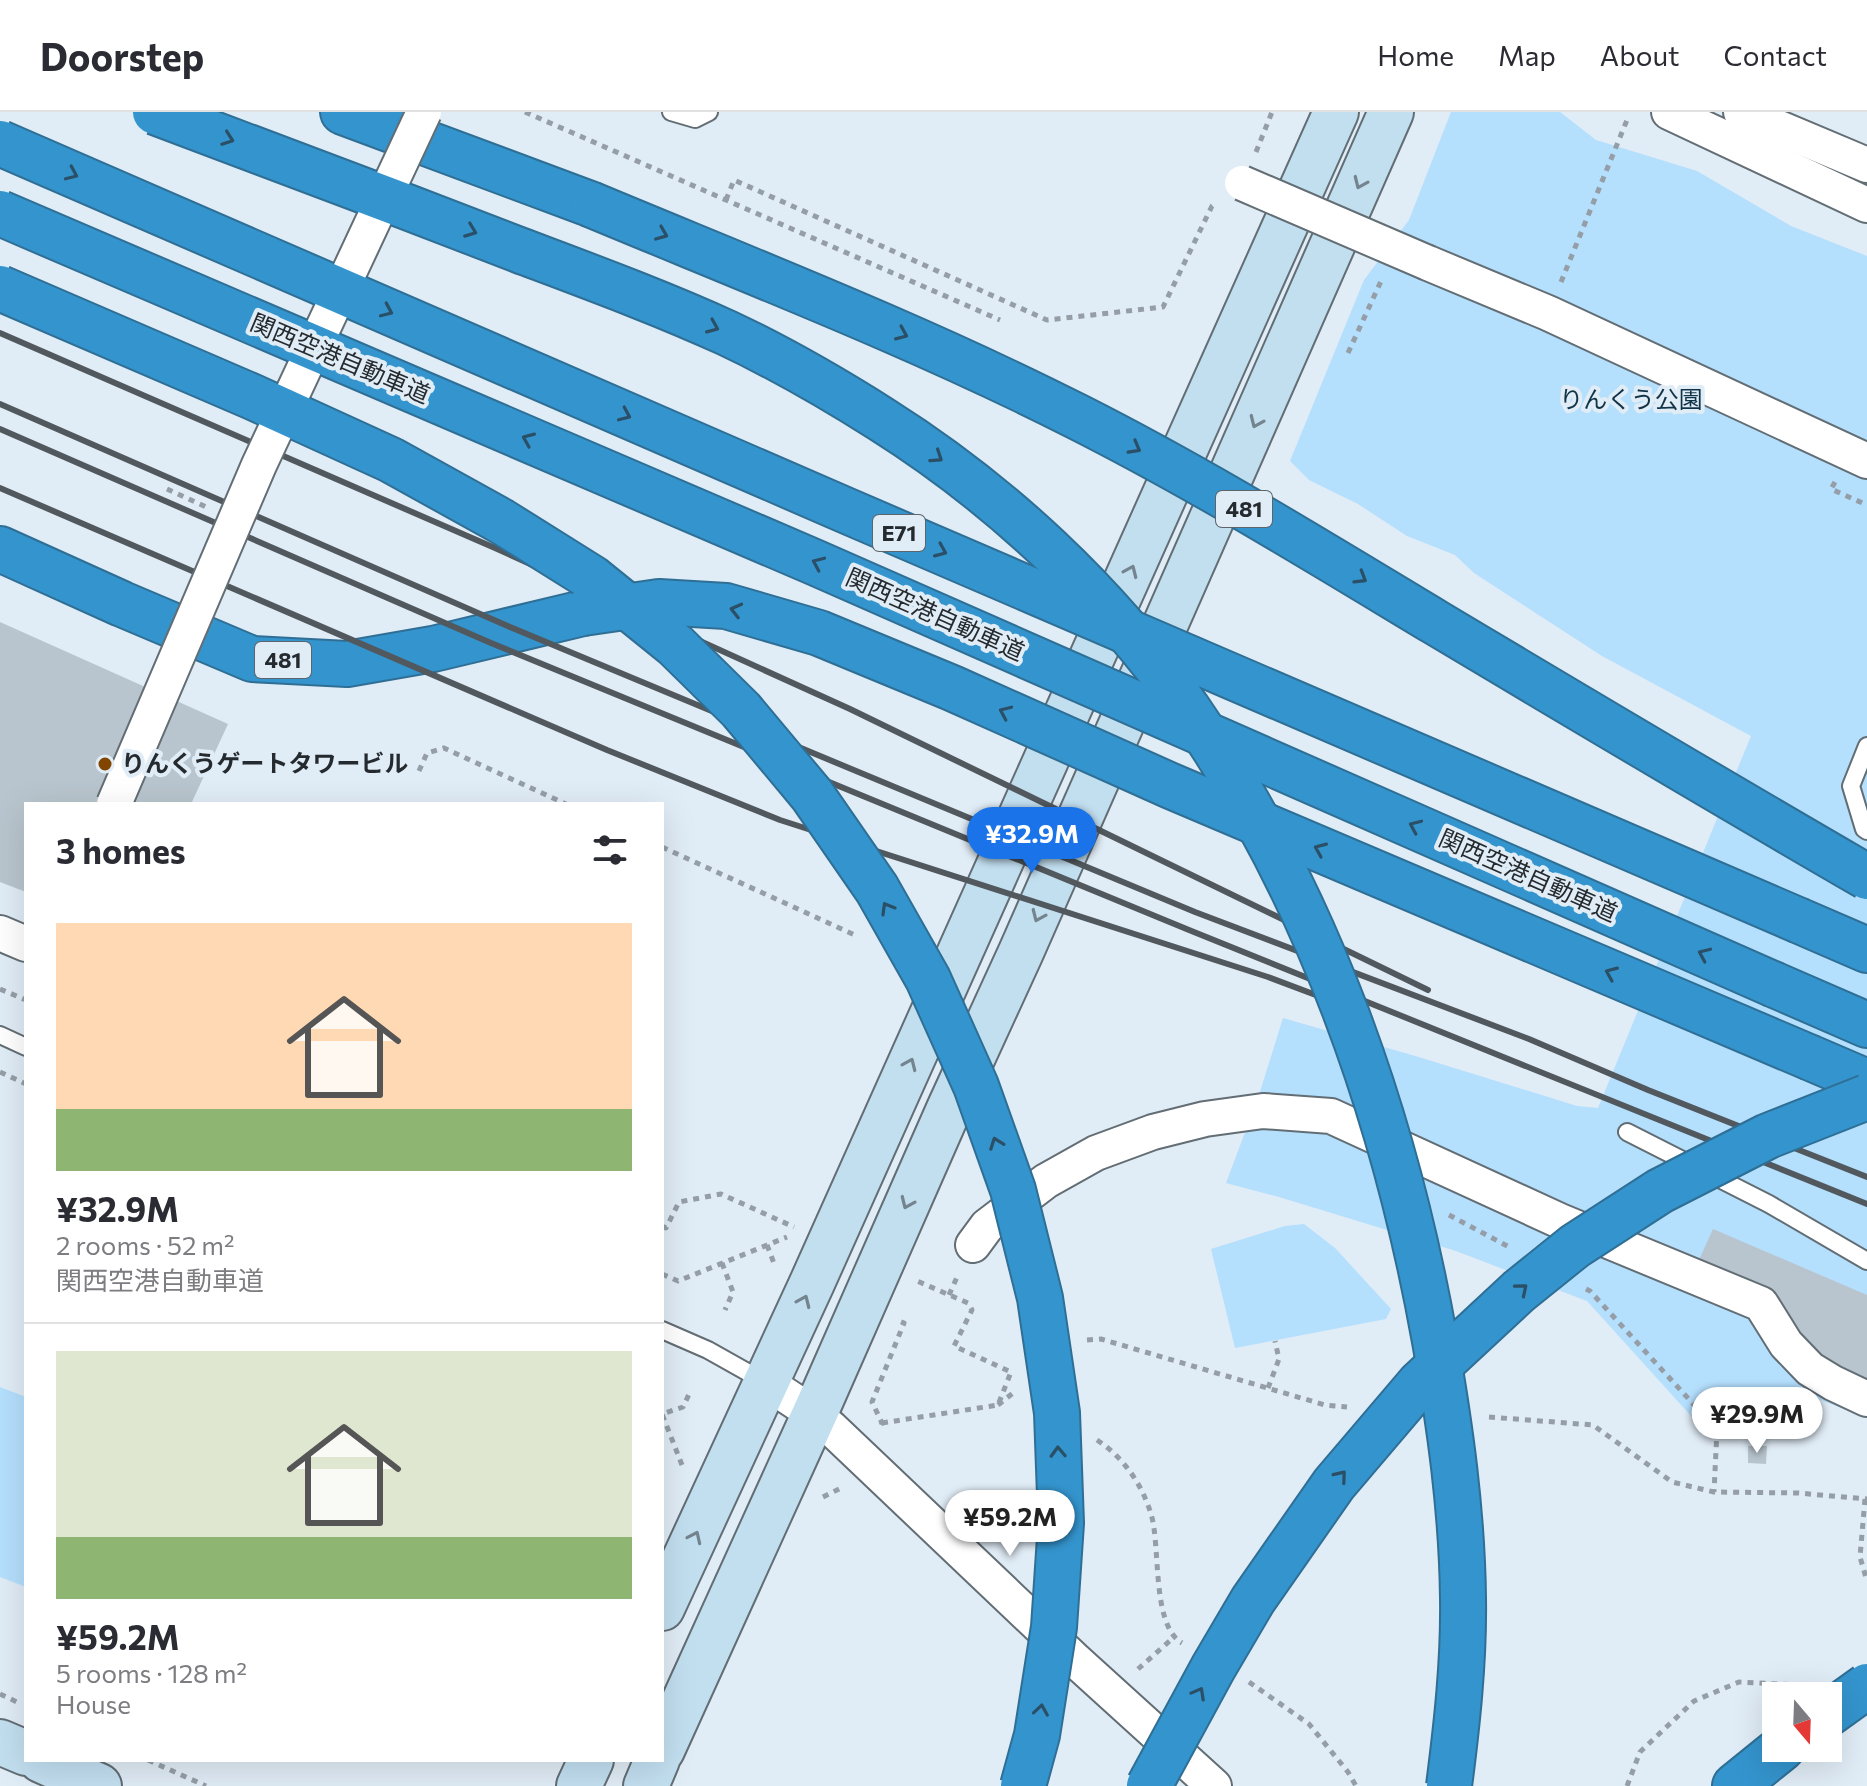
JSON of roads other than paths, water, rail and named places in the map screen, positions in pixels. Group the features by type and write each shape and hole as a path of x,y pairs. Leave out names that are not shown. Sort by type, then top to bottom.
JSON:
{"highway":[{"path":"155,112 641,297 727,334 805,374 894,428 953,468 1000,506 1087,587 1144,652 1196,721 1281,865 1351,1027 1387,1131 1429,1305 1459,1496 1463,1615 1460,1703 1449,1786"},
{"name":"481","path":"343,112 590,204 925,343 1077,417 1334,561 1695,778 1867,877"},
{"name":"E71","path":"0,143 1867,950"},
{"name":"関西空港自動車道","path":"0,213 814,562 1867,1025"},
{"path":"0,288 391,460 501,521 592,578 675,645 741,710 812,795 877,889 928,979 976,1086 1013,1190 1040,1298 1057,1413 1061,1523 1054,1627 1037,1735 1023,1786"},
{"name":"481","path":"0,549 252,659 347,664 433,649 583,613 659,602 726,606 819,633 952,688 1201,799 1867,1082"},
{"path":"1149,1786 1253,1600 1334,1484 1420,1383 1519,1291 1575,1246 1660,1191 1768,1136 1867,1097"},
{"path":"1842,1693 1867,1686"},
{"path":"1735,1786 1765,1762"}],"street":[{"path":"115,802 259,465 424,112"},
{"path":"664,1604 767,1383 1336,112"},
{"path":"664,1746 1034,924 1391,112"},
{"path":"1669,112 1867,205"},
{"path":"1741,112 1867,165"},
{"path":"1242,183 1548,313 1867,461"},
{"path":"0,933 24,943"},
{"path":"973,1245 987,1226 1046,1181 1096,1153 1153,1132 1205,1119 1263,1111 1331,1116 1560,1221 1761,1304 1786,1344 1810,1369 1867,1399"},
{"path":"767,1383 814,1414 1214,1786"},
{"path":"0,1742 24,1752"},
{"path":"45,1762 99,1786"},
{"path":"579,1786 590,1762"},
{"path":"646,1786 656,1762"}],"lane":[{"path":"671,112 695,119 709,112"},
{"path":"1867,746 1851,786 1867,831"},
{"path":"0,1035 24,1046"},
{"path":"1627,1132 1769,1204 1867,1261"},
{"path":"664,1331 708,1350 767,1383"}],"railway":[{"path":"0,333 495,548 850,709 1428,990"},
{"path":"0,404 510,627 1195,912 1529,1039 1867,1177"},
{"path":"0,429 491,643 1867,1204"},
{"path":"0,488 607,750 780,820 1268,977 1361,1012"}],"place":[{"name":"りんくうゲートタワービル","path":"105,764"}],"park label":[{"name":"りんくう公園","path":"1631,400"}]}
